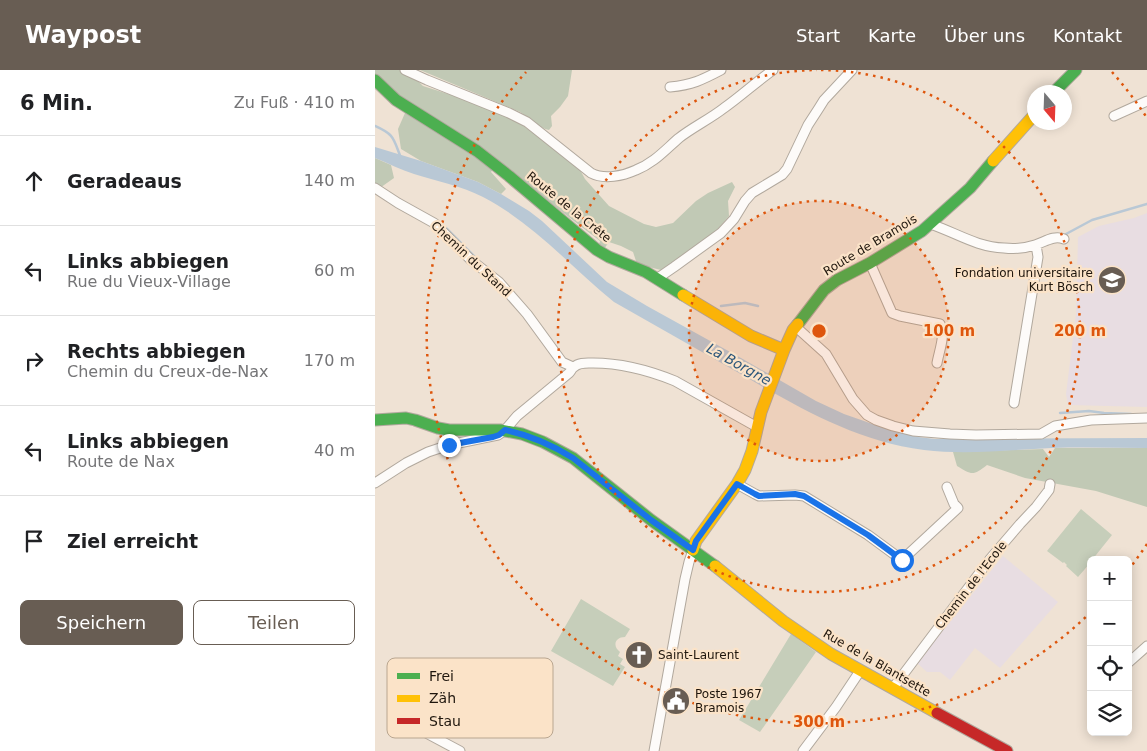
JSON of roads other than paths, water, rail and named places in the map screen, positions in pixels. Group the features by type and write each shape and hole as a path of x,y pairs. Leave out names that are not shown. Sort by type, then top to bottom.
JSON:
{"street":[{"path":"405,70 527,122 591,173 600,176 626,173 649,164 680,138 723,109 773,70"},
{"path":"670,87 685,86 721,70"},
{"path":"657,278 681,263 721,233 734,219 752,193 782,175 787,169 811,119 824,100 852,70"},
{"path":"1061,85 1076,70"},
{"name":"Route de la Crête","path":"375,80 396,100 477,151 597,250 641,269 751,336 783,350"},
{"path":"1114,116 1147,101"},
{"name":"Route de Bramois","path":"693,550 696,541 745,470 752,451 765,399 778,368 783,350 796,327 816,299 828,286 837,280 897,247 930,224 970,188 1027,123"},
{"name":"Chemin du Stand","path":"375,188 434,223 471,260 499,282 527,314 562,362 573,367"},
{"path":"930,224 984,246 1005,249 1036,245 1052,238 1064,239"},
{"path":"1014,403 1038,257 1036,245"},
{"path":"870,263 892,313 939,324 942,335 937,363"},
{"path":"796,327 826,354 853,400 867,416 907,429 923,432 976,434 1041,434 1055,426 1091,420 1147,418"},
{"path":"375,483 405,463 428,452 449,445 499,435 517,416 569,373 573,367 580,364 617,364 661,375 757,427"},
{"name":"Rue de la Blantsette","path":"375,420 407,418 442,429 461,431 505,430 537,439 562,451 651,520 716,567 783,621 831,654 1007,751"},
{"path":"737,484 759,496 795,494 804,496 868,535 902,560 958,508 954,504 947,487"},
{"name":"Chemin de l'Ecole","path":"893,688 990,559 1036,507 1049,490 1050,484"},
{"path":"654,751 687,566 693,550"},
{"path":"1132,659 1147,646"},
{"path":"803,751 860,671"},
{"path":"436,738 460,751"}],"water":[{"name":"La Borgne","path":"375,147 421,161 478,182 501,194 542,221 607,282 816,401 844,414 884,428 918,437 935,439 1147,438 1147,448 1064,448 956,452 899,446 853,432 788,401 614,302 519,219 483,197 409,172 375,158"}],"waterway":[{"path":"375,126 393,138 401,158"},
{"path":"1066,234 1092,220 1147,204"},
{"path":"446,228 476,258"},
{"path":"721,306 745,303 758,306"},
{"path":"1060,413 1089,411 1131,414"}],"place":[{"name":"Fondation universitaire Kurt Bösch","path":"1112,280"},
{"name":"Saint-Laurent","path":"639,655"},
{"name":"Poste 1967 Bramois","path":"676,701"}]}
